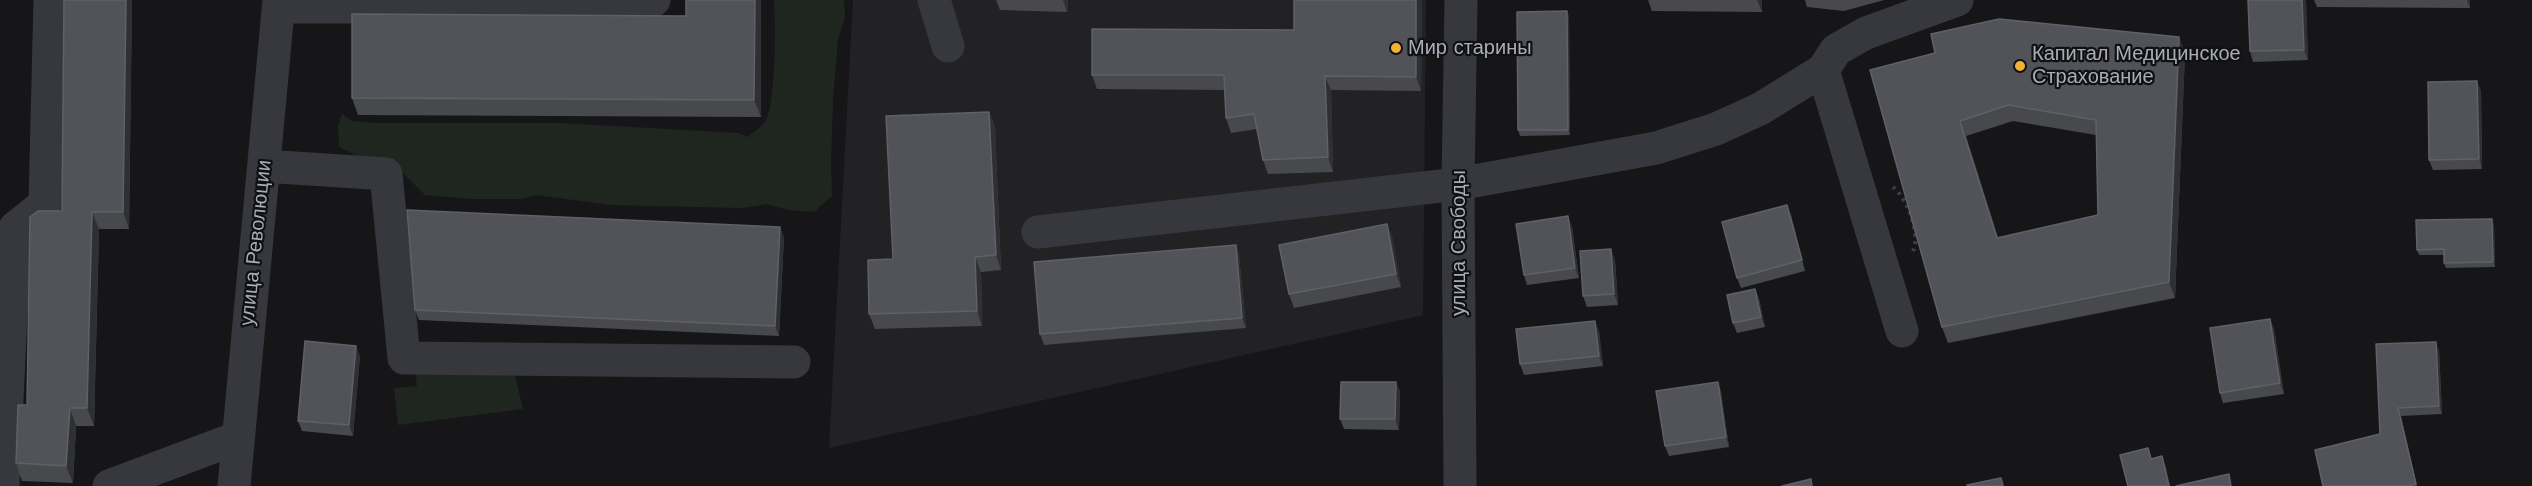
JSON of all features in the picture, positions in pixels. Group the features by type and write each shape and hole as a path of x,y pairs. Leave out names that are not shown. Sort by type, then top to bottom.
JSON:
{"street":[{"path":"3,486 15,228 45,204 50,0"},
{"path":"279,3 645,8 654,0"},
{"path":"934,0 948,46"},
{"name":"улица Свободы","path":"1461,0 1458,184 1461,486"},
{"path":"1038,232 1458,184 1656,148 1716,129 1760,110 1823,70 1836,50 1866,33 1957,0"},
{"name":"улица Революции","path":"234,486 279,3"},
{"path":"1823,70 1902,331"},
{"path":"264,166 386,174 404,358 794,362"},
{"path":"109,486 237,438"}],"shaded area":[{"path":"774,0 844,0 845,16 838,40 833,100 832,196 814,212 788,210 767,204 742,208 611,205 536,195 521,199 472,199 425,195 399,169 380,167 339,147 338,125 342,114 352,121 373,123 560,123 738,133 747,137 765,122 769,113 775,44"},
{"path":"853,0 1426,0 1423,315 829,448"},
{"path":"512,364 523,409 398,425 394,388 417,386 414,365"}],"building":[{"path":"64,0 126,0 123,212 92,212 87,408 70,408 66,466 16,463 18,405 27,405 30,217 38,211 62,211"},
{"path":"686,0 755,0 754,100 352,98 352,14 686,16"},
{"path":"1294,0 1416,0 1416,77 1325,76 1328,157 1263,160 1254,114 1226,118 1224,75 1092,75 1092,29 1294,30"},
{"path":"2248,0 2302,0 2304,50 2250,51"},
{"path":"1567,11 1568,130 1518,130 1517,12"},
{"path":"1999,19 2179,37 2169,282 1942,327 1870,70 1935,53 1931,34","holes":["2008,105 2096,120 2098,215 1997,238 1960,121"]},
{"path":"2477,81 2479,159 2429,160 2428,82"},
{"path":"989,112 996,255 975,257 977,311 869,314 868,260 893,259 886,116"},
{"path":"1787,205 1802,260 1737,278 1722,222"},
{"path":"407,210 780,227 775,326 415,310"},
{"path":"1568,216 1575,268 1524,275 1516,224"},
{"path":"2492,219 2493,262 2444,263 2444,249 2417,250 2416,220"},
{"path":"1387,224 1396,274 1289,294 1279,245"},
{"path":"1236,245 1242,318 1040,334 1034,262"},
{"path":"1611,249 1614,294 1583,296 1580,251"},
{"path":"1755,289 1761,317 1733,323 1727,295"},
{"path":"2270,319 2280,383 2220,393 2210,328"},
{"path":"1595,321 1599,356 1520,364 1516,329"},
{"path":"305,341 356,346 349,425 298,421"},
{"path":"2436,342 2439,406 2398,408 2416,484 2408,486 2323,486 2315,450 2380,434 2376,344"},
{"path":"1341,382 1396,382 1395,419 1340,419"},
{"path":"1718,382 1726,437 1665,446 1656,391"},
{"path":"2148,448 2151,459 2162,456 2169,486 2128,486 2120,455"},
{"path":"2229,474 2231,486 2176,486"},
{"path":"2001,478 2003,486 1967,486 1967,485"},
{"path":"1811,479 1812,486 1782,486"}],"place":[{"name":"Мир старины","path":"1396,48"},
{"name":"Капитал Медицинское Страхование","path":"2020,66"}]}
